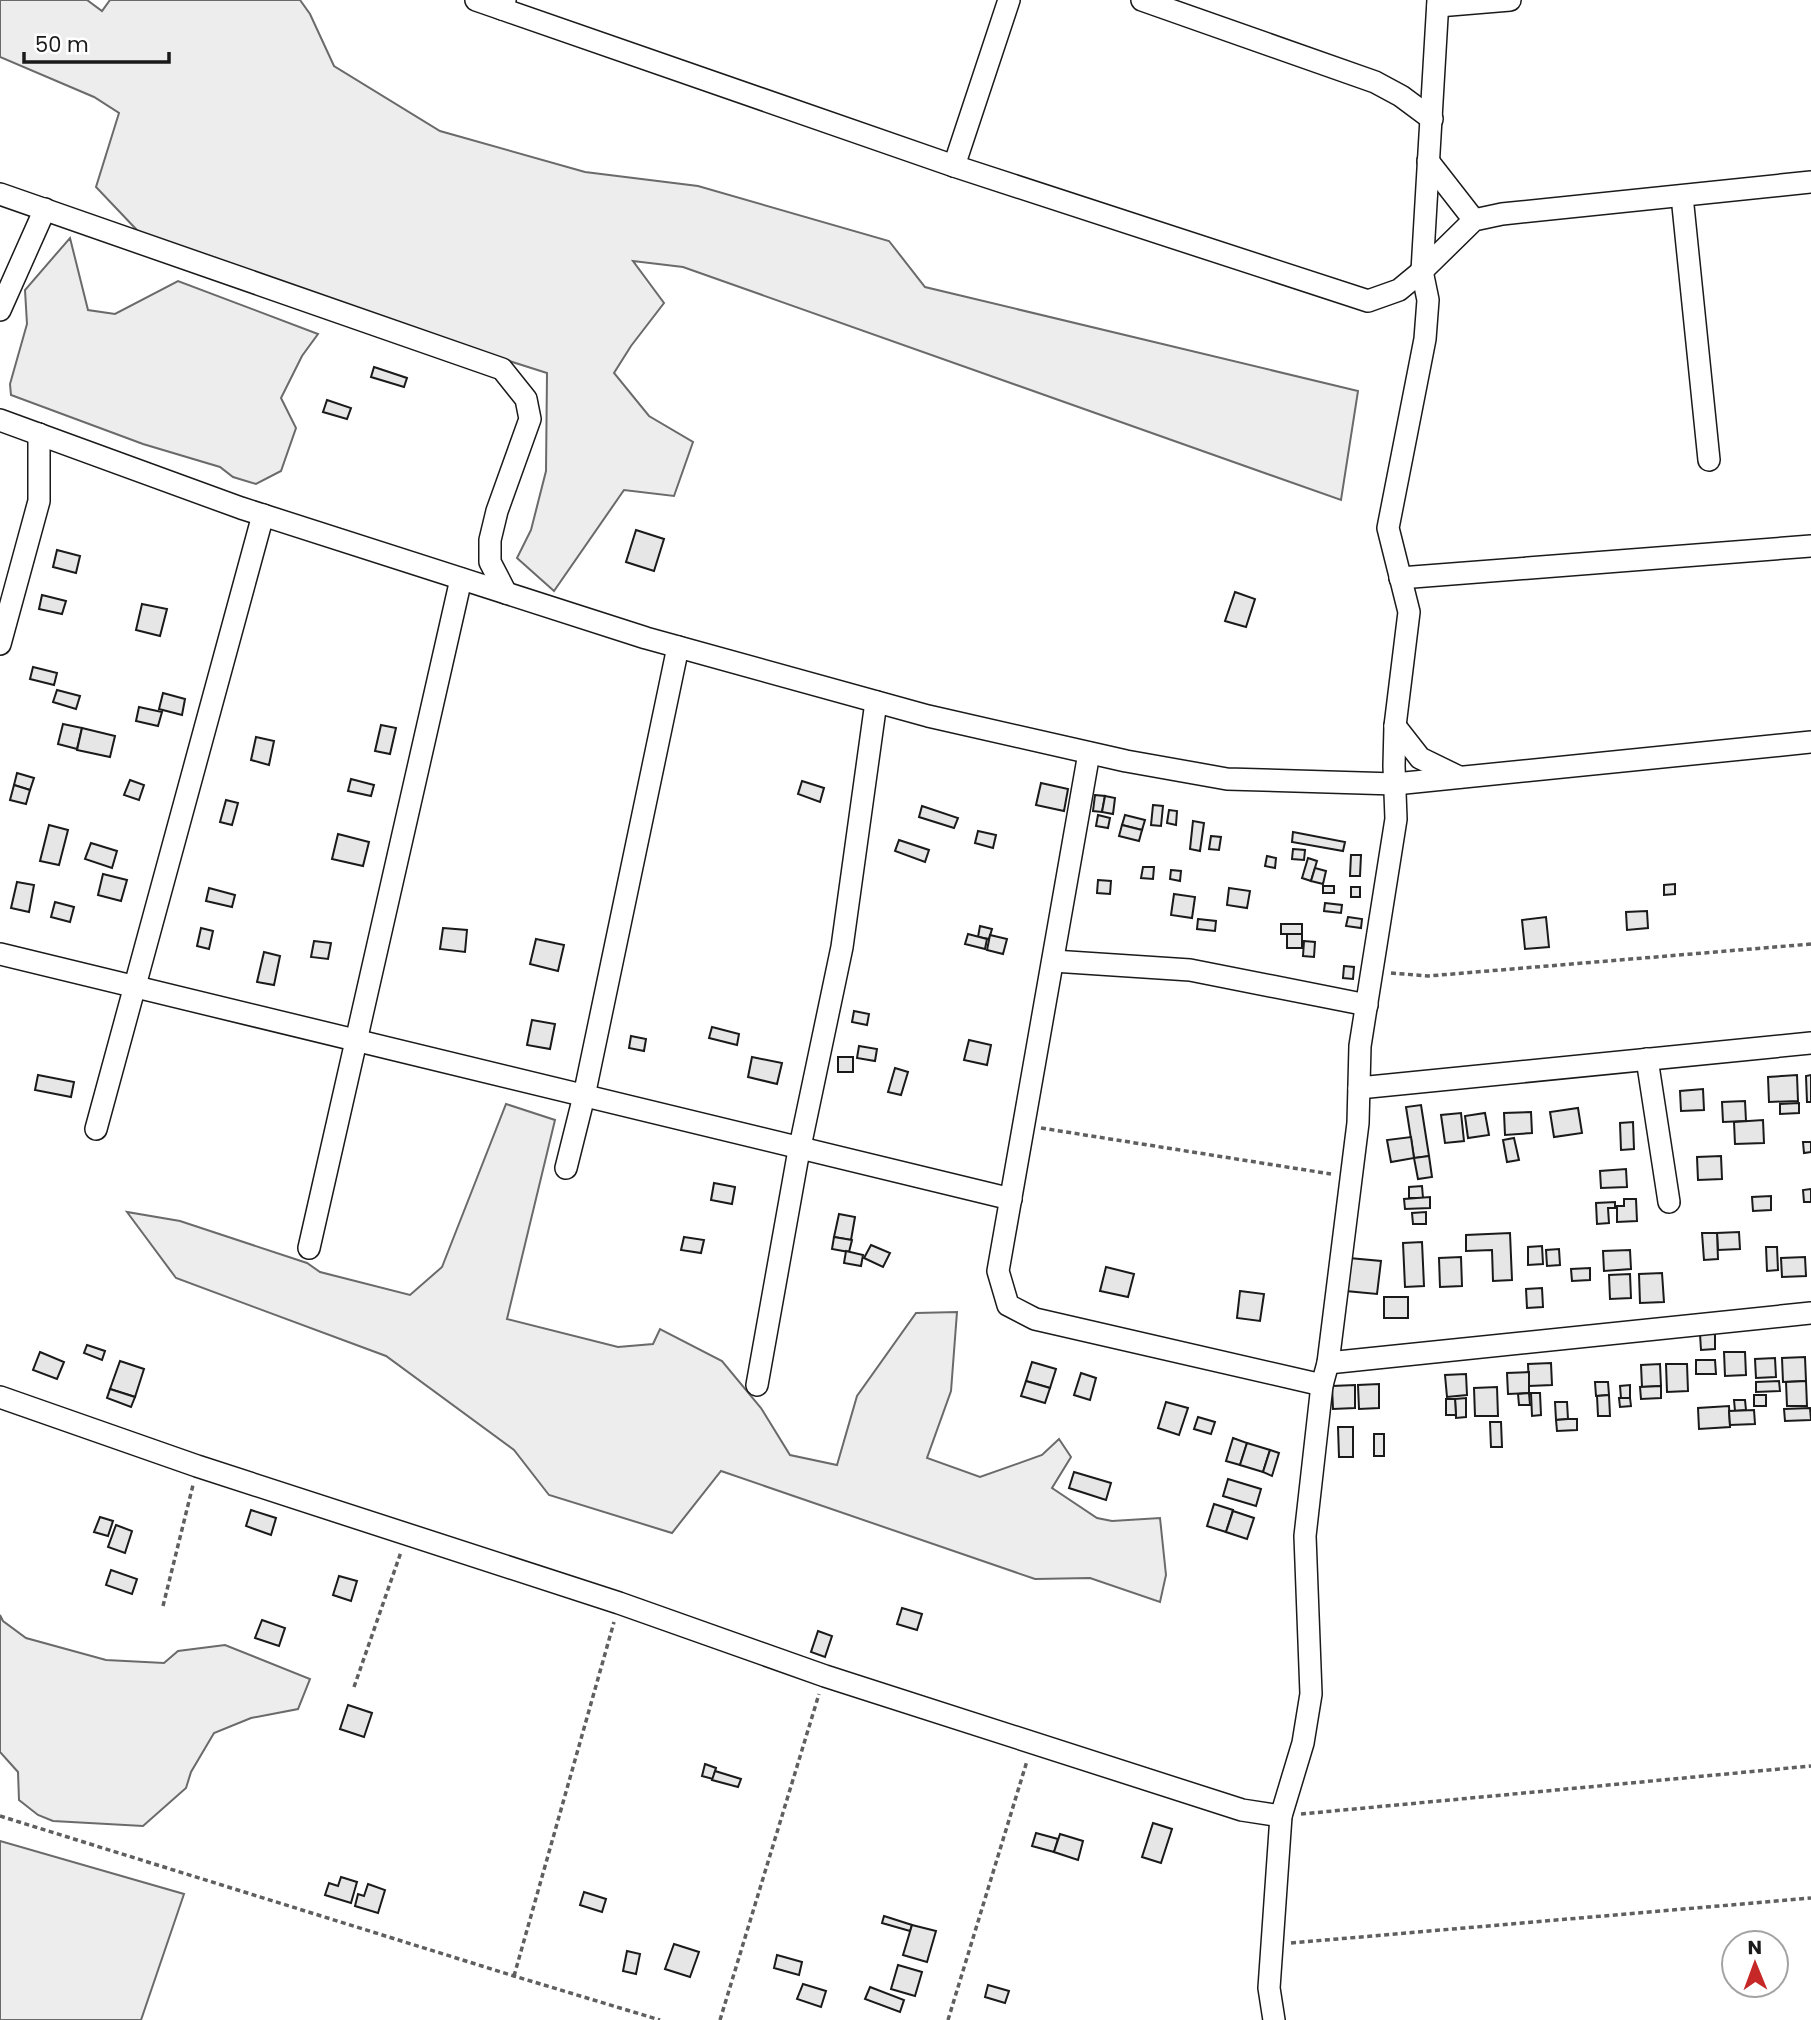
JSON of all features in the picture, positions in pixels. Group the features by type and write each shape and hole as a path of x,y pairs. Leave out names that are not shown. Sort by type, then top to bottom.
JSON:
{"street":[{"path":"476,0 503,4 954,166 1368,301 1399,290 1474,220 1502,214 1811,182"},
{"path":"954,166 1009,0"},
{"path":"1142,0 1375,82 1401,96 1432,119"},
{"path":"1274,2020 1269,1988 1281,1816 1303,1743 1311,1694 1305,1536 1322,1385 1328,1363 1358,1123 1360,1046 1396,819 1395,726 1409,612 1388,528 1425,339 1427,300 1422,271 1438,3 1510,0"},
{"path":"1428,161 1474,220"},
{"path":"0,194 502,369 526,399 530,419 497,511 490,540 490,562 506,593"},
{"path":"1682,196 1709,460"},
{"path":"0,310 46,209"},
{"path":"0,420 263,515 678,647 928,716 1089,753 1227,779 1395,784 1811,742"},
{"path":"0,644 39,500 40,434"},
{"path":"96,1129 263,515"},
{"path":"1400,578 1811,546"},
{"path":"309,1248 461,579"},
{"path":"566,1168 584,1096 678,647"},
{"path":"757,1385 800,1148 842,947 876,702"},
{"path":"1395,726 1420,758 1461,778"},
{"path":"1089,753 998,1271 1008,1305 1035,1319 1322,1385"},
{"path":"0,954 1011,1199"},
{"path":"1053,961 1190,970 1367,1005"},
{"path":"1359,1088 1811,1043"},
{"path":"1647,1059 1669,1202"},
{"path":"1328,1363 1811,1313"},
{"path":"0,1397 197,1466 619,1603 825,1676 1242,1810 1281,1816"}],"path":[{"path":"1372,972 1428,976 1811,944"},
{"path":"1024,1125 1350,1177"},
{"path":"163,1606 197,1466"},
{"path":"354,1688 408,1534"},
{"path":"514,1976 619,1603"},
{"path":"720,2020 825,1676"},
{"path":"948,2020 1033,1742"},
{"path":"1281,1816 1811,1766"},
{"path":"0,1816 660,2020"},
{"path":"1272,1944 1811,1898"}],"shaded area":[{"path":"0,0 87,0 102,11 110,0 300,0 310,14 334,66 440,131 585,172 698,186 889,241 925,287 1358,391 1341,500 683,267 633,261 664,303 614,373 649,416 693,442 674,496 624,490 554,591 517,558 531,530 546,471 547,373 155,249 96,187 119,113 94,97 0,57"},
{"path":"70,238 88,310 115,314 178,281 318,334 302,356 281,398 296,428 281,471 256,484 233,477 220,467 143,444 11,395 10,384 27,324 25,290"},
{"path":"506,1104 555,1120 507,1319 618,1347 653,1344 660,1329 722,1361 761,1408 790,1455 837,1465 857,1396 916,1313 957,1312 951,1391 927,1458 980,1477 1042,1455 1059,1439 1071,1457 1052,1488 1097,1518 1112,1521 1160,1518 1166,1575 1160,1602 1090,1578 1035,1579 721,1471 672,1533 549,1495 514,1450 386,1356 176,1278 127,1212 180,1221 307,1263 320,1272 410,1295 442,1267"},
{"path":"0,1615 3,1621 26,1638 106,1660 164,1663 178,1651 225,1645 310,1679 298,1709 251,1718 214,1733 191,1772 186,1788 143,1826 53,1821 38,1815 19,1800 18,1772 0,1752"},
{"path":"0,1841 184,1894 141,2020 0,2020"}],"building":[{"path":"374,367 407,378 404,387 371,377"},
{"path":"327,400 351,408 347,419 323,412"},
{"path":"636,530 664,539 654,571 626,562"},
{"path":"57,550 80,556 76,573 53,567"},
{"path":"1235,592 1255,599 1246,627 1225,621"},
{"path":"42,595 66,601 62,614 39,609"},
{"path":"142,604 167,609 160,636 136,630"},
{"path":"33,667 57,673 54,685 30,679"},
{"path":"57,690 80,696 76,709 53,702"},
{"path":"163,693 185,699 182,715 159,709"},
{"path":"139,707 162,712 158,726 136,721"},
{"path":"63,724 82,728 77,749 58,744"},
{"path":"381,725 396,728 390,754 375,751"},
{"path":"82,728 115,736 110,757 77,750"},
{"path":"256,737 274,741 269,765 251,760"},
{"path":"17,773 34,778 30,790 14,785"},
{"path":"351,779 374,785 371,796 348,791"},
{"path":"130,780 144,785 139,800 124,795"},
{"path":"802,781 824,788 820,802 798,794"},
{"path":"1041,783 1068,789 1064,811 1036,805"},
{"path":"14,785 30,790 26,804 10,800"},
{"path":"1095,795 1105,796 1102,812 1093,811"},
{"path":"1105,796 1115,798 1113,814 1102,812"},
{"path":"226,800 238,803 232,825 220,822"},
{"path":"1153,805 1163,806 1161,826 1151,825"},
{"path":"922,806 958,818 954,828 919,817"},
{"path":"1169,810 1177,811 1176,825 1167,823"},
{"path":"1098,815 1110,818 1108,828 1096,826"},
{"path":"1125,815 1145,820 1142,830 1122,825"},
{"path":"1193,821 1204,823 1200,851 1190,849"},
{"path":"49,825 68,830 59,865 40,861"},
{"path":"1122,825 1142,830 1139,841 1119,836"},
{"path":"978,831 996,835 993,848 975,843"},
{"path":"1293,832 1345,842 1343,851 1292,842"},
{"path":"338,834 369,842 363,866 332,859"},
{"path":"1211,836 1221,837 1219,850 1209,849"},
{"path":"899,840 929,850 925,862 895,851"},
{"path":"91,843 117,851 112,868 85,859"},
{"path":"1293,849 1305,850 1304,860 1292,859"},
{"path":"1351,855 1361,855 1360,876 1350,876"},
{"path":"1267,856 1276,858 1275,868 1265,866"},
{"path":"1308,858 1317,861 1311,881 1302,878"},
{"path":"1143,867 1154,867 1153,879 1141,878"},
{"path":"1315,868 1326,871 1323,884 1311,881"},
{"path":"1171,870 1181,871 1180,881 1170,879"},
{"path":"103,874 127,880 121,901 98,895"},
{"path":"1098,880 1111,881 1110,894 1097,893"},
{"path":"17,882 34,885 29,912 11,908"},
{"path":"1675,884 1675,894 1664,895 1664,885"},
{"path":"1323,886 1334,886 1334,893 1323,893"},
{"path":"1351,887 1360,887 1360,897 1351,897"},
{"path":"209,888 235,895 232,907 206,901"},
{"path":"1229,888 1250,891 1247,908 1227,905"},
{"path":"1174,894 1195,897 1192,918 1171,915"},
{"path":"55,902 74,907 70,922 51,917"},
{"path":"1325,903 1342,905 1341,913 1324,911"},
{"path":"1647,911 1648,928 1627,930 1626,912"},
{"path":"1348,917 1362,919 1361,928 1346,926"},
{"path":"1546,917 1549,947 1525,949 1522,920"},
{"path":"1198,919 1216,921 1215,931 1197,929"},
{"path":"1281,924 1302,924 1302,934 1281,934"},
{"path":"980,926 992,929 989,939 978,937"},
{"path":"201,928 213,931 209,949 197,946"},
{"path":"443,928 467,930 465,952 440,949"},
{"path":"968,934 987,939 985,949 965,944"},
{"path":"1287,934 1302,934 1302,948 1287,948"},
{"path":"990,935 1007,939 1003,954 987,950"},
{"path":"536,939 564,945 558,971 530,964"},
{"path":"314,941 331,943 328,959 311,957"},
{"path":"1304,941 1315,942 1314,957 1303,956"},
{"path":"264,952 280,956 274,985 257,982"},
{"path":"1344,966 1354,967 1353,979 1343,978"},
{"path":"854,1011 869,1014 867,1025 852,1022"},
{"path":"532,1020 555,1024 550,1049 527,1045"},
{"path":"712,1027 739,1034 737,1045 709,1038"},
{"path":"631,1036 646,1039 644,1051 629,1048"},
{"path":"969,1040 991,1045 987,1065 964,1060"},
{"path":"859,1046 877,1049 875,1061 857,1058"},
{"path":"752,1057 782,1063 777,1084 748,1077"},
{"path":"838,1057 853,1057 853,1072 838,1072"},
{"path":"895,1068 908,1072 901,1095 888,1092"},
{"path":"38,1075 74,1082 71,1097 35,1090"},
{"path":"1797,1075 1798,1101 1769,1102 1768,1077"},
{"path":"1811,1075 1811,1102 1807,1102 1806,1076"},
{"path":"1703,1089 1704,1110 1681,1111 1680,1091"},
{"path":"1745,1101 1746,1121 1723,1122 1722,1102"},
{"path":"1799,1103 1799,1113 1780,1114 1780,1104"},
{"path":"1421,1105 1429,1156 1414,1158 1406,1107"},
{"path":"1578,1108 1582,1133 1554,1137 1550,1112"},
{"path":"1531,1112 1532,1133 1505,1135 1504,1113"},
{"path":"1461,1113 1464,1141 1445,1143 1441,1115"},
{"path":"1485,1113 1489,1135 1468,1138 1465,1116"},
{"path":"1763,1120 1764,1143 1735,1144 1734,1122"},
{"path":"1633,1122 1634,1149 1621,1150 1620,1123"},
{"path":"1411,1137 1414,1158 1391,1162 1387,1140"},
{"path":"1514,1138 1519,1160 1507,1162 1503,1140"},
{"path":"1803,1142 1811,1142 1811,1152 1804,1153"},
{"path":"1429,1156 1432,1177 1418,1179 1414,1158"},
{"path":"1721,1156 1722,1179 1698,1180 1697,1157"},
{"path":"1626,1169 1627,1187 1601,1188 1600,1171"},
{"path":"714,1183 735,1187 732,1204 711,1200"},
{"path":"1422,1186 1423,1198 1409,1198 1409,1187"},
{"path":"1811,1189 1811,1202 1804,1202 1803,1190"},
{"path":"1771,1196 1771,1210 1753,1211 1752,1197"},
{"path":"1430,1197 1430,1208 1405,1209 1404,1199"},
{"path":"1624,1199 1636,1199 1637,1221 1617,1222 1617,1206 1624,1206"},
{"path":"1615,1202 1615,1208 1608,1208 1609,1223 1597,1224 1596,1203"},
{"path":"1426,1212 1426,1224 1413,1224 1412,1213"},
{"path":"839,1214 855,1217 851,1240 834,1237"},
{"path":"1739,1232 1740,1249 1718,1250 1717,1233"},
{"path":"1510,1233 1512,1280 1493,1281 1492,1250 1466,1251 1466,1235"},
{"path":"1702,1233 1717,1233 1718,1259 1704,1260"},
{"path":"684,1237 704,1240 701,1253 681,1250"},
{"path":"834,1237 852,1240 849,1252 832,1249"},
{"path":"1422,1242 1424,1286 1405,1287 1403,1243"},
{"path":"871,1245 890,1253 883,1267 864,1258"},
{"path":"1542,1246 1543,1264 1528,1265 1528,1247"},
{"path":"1766,1247 1777,1247 1778,1270 1767,1271"},
{"path":"1559,1249 1560,1265 1547,1266 1546,1250"},
{"path":"1630,1250 1631,1269 1604,1271 1603,1251"},
{"path":"846,1251 863,1255 861,1266 844,1263"},
{"path":"1461,1257 1462,1286 1440,1287 1439,1258"},
{"path":"1805,1257 1806,1276 1782,1277 1781,1258"},
{"path":"1349,1258 1381,1261 1377,1294 1346,1291"},
{"path":"1106,1267 1134,1274 1128,1297 1100,1291"},
{"path":"1590,1268 1590,1280 1572,1281 1571,1269"},
{"path":"1662,1273 1664,1302 1640,1303 1639,1274"},
{"path":"1630,1274 1631,1298 1610,1299 1609,1275"},
{"path":"1542,1288 1543,1307 1527,1308 1526,1289"},
{"path":"1240,1291 1264,1294 1260,1321 1237,1318"},
{"path":"1384,1297 1408,1297 1408,1318 1384,1318"},
{"path":"1700,1334 1715,1334 1715,1349 1701,1350"},
{"path":"87,1345 105,1351 102,1360 84,1353"},
{"path":"40,1352 64,1362 57,1379 33,1370"},
{"path":"1724,1352 1745,1352 1746,1375 1725,1376"},
{"path":"1805,1357 1806,1381 1783,1382 1782,1358"},
{"path":"1775,1358 1776,1377 1756,1378 1755,1359"},
{"path":"1696,1360 1715,1360 1716,1374 1696,1374"},
{"path":"120,1361 144,1369 135,1397 110,1389"},
{"path":"1032,1362 1056,1369 1050,1388 1026,1381"},
{"path":"1551,1363 1552,1385 1529,1386 1528,1364"},
{"path":"1660,1364 1661,1386 1642,1387 1641,1365"},
{"path":"1666,1364 1687,1364 1688,1391 1667,1392"},
{"path":"1529,1372 1529,1393 1508,1394 1507,1373"},
{"path":"1081,1373 1096,1378 1090,1400 1074,1395"},
{"path":"1466,1374 1467,1395 1447,1397 1445,1375"},
{"path":"1026,1381 1050,1388 1045,1403 1021,1396"},
{"path":"1779,1381 1780,1391 1756,1392 1756,1382"},
{"path":"1806,1381 1807,1406 1787,1406 1786,1382"},
{"path":"1595,1382 1608,1382 1609,1395 1596,1396"},
{"path":"1379,1384 1379,1408 1359,1409 1358,1385"},
{"path":"1355,1385 1355,1408 1333,1409 1332,1386"},
{"path":"1630,1385 1630,1398 1621,1398 1620,1386"},
{"path":"1661,1386 1661,1398 1641,1399 1640,1387"},
{"path":"1497,1387 1498,1416 1475,1416 1474,1388"},
{"path":"110,1389 135,1397 131,1407 107,1398"},
{"path":"1529,1393 1530,1405 1519,1405 1518,1394"},
{"path":"1531,1393 1540,1393 1541,1415 1532,1416"},
{"path":"1609,1395 1610,1416 1598,1416 1597,1396"},
{"path":"1754,1395 1766,1395 1766,1406 1754,1406"},
{"path":"1466,1398 1466,1417 1456,1418 1455,1399"},
{"path":"1619,1398 1630,1398 1631,1406 1620,1407"},
{"path":"1446,1399 1455,1399 1456,1415 1446,1415"},
{"path":"1734,1400 1745,1400 1746,1410 1735,1411"},
{"path":"1166,1402 1188,1408 1179,1435 1158,1428"},
{"path":"1555,1402 1567,1402 1568,1419 1556,1420"},
{"path":"1729,1406 1730,1427 1699,1429 1698,1408"},
{"path":"1810,1408 1811,1420 1785,1421 1784,1409"},
{"path":"1754,1410 1755,1424 1730,1425 1729,1411"},
{"path":"1198,1417 1215,1422 1211,1434 1194,1429"},
{"path":"1577,1419 1577,1430 1557,1431 1556,1420"},
{"path":"1490,1422 1501,1422 1502,1447 1491,1447"},
{"path":"1338,1427 1353,1427 1353,1457 1339,1457"},
{"path":"1374,1434 1384,1434 1384,1456 1374,1456"},
{"path":"1233,1438 1247,1443 1240,1465 1226,1461"},
{"path":"1247,1443 1270,1450 1263,1472 1240,1465"},
{"path":"1270,1450 1279,1453 1272,1476 1263,1472"},
{"path":"1074,1472 1111,1483 1106,1500 1069,1488"},
{"path":"1228,1479 1261,1489 1256,1506 1223,1496"},
{"path":"1214,1504 1233,1510 1226,1532 1207,1526"},
{"path":"251,1510 276,1518 271,1535 246,1526"},
{"path":"1233,1511 1254,1518 1247,1539 1226,1532"},
{"path":"100,1517 113,1521 108,1536 94,1532"},
{"path":"116,1525 132,1531 125,1553 108,1547"},
{"path":"111,1570 137,1579 132,1594 106,1585"},
{"path":"339,1576 357,1581 351,1601 333,1595"},
{"path":"902,1608 922,1614 917,1630 897,1624"},
{"path":"262,1620 285,1628 279,1646 255,1638"},
{"path":"818,1631 832,1636 825,1657 811,1652"},
{"path":"348,1705 372,1713 364,1737 340,1729"},
{"path":"705,1764 716,1768 713,1779 702,1776"},
{"path":"715,1771 741,1779 738,1787 712,1780"},
{"path":"1153,1823 1172,1829 1161,1863 1142,1857"},
{"path":"1036,1833 1058,1839 1054,1852 1032,1846"},
{"path":"1060,1834 1083,1841 1078,1860 1054,1852"},
{"path":"341,1877 357,1882 351,1903 325,1895 329,1883 338,1886"},
{"path":"368,1884 385,1890 378,1913 355,1906 358,1894 364,1896"},
{"path":"584,1892 606,1899 602,1912 580,1905"},
{"path":"884,1916 912,1925 910,1931 882,1923"},
{"path":"912,1925 936,1931 927,1962 903,1955"},
{"path":"674,1944 699,1952 690,1977 665,1969"},
{"path":"627,1951 640,1954 636,1974 623,1971"},
{"path":"777,1955 802,1962 799,1975 774,1968"},
{"path":"898,1965 922,1972 915,1996 891,1989"},
{"path":"803,1984 826,1991 821,2007 797,1999"},
{"path":"988,1985 1009,1991 1005,2003 985,1997"},
{"path":"870,1987 904,2000 900,2012 865,1999"}]}
